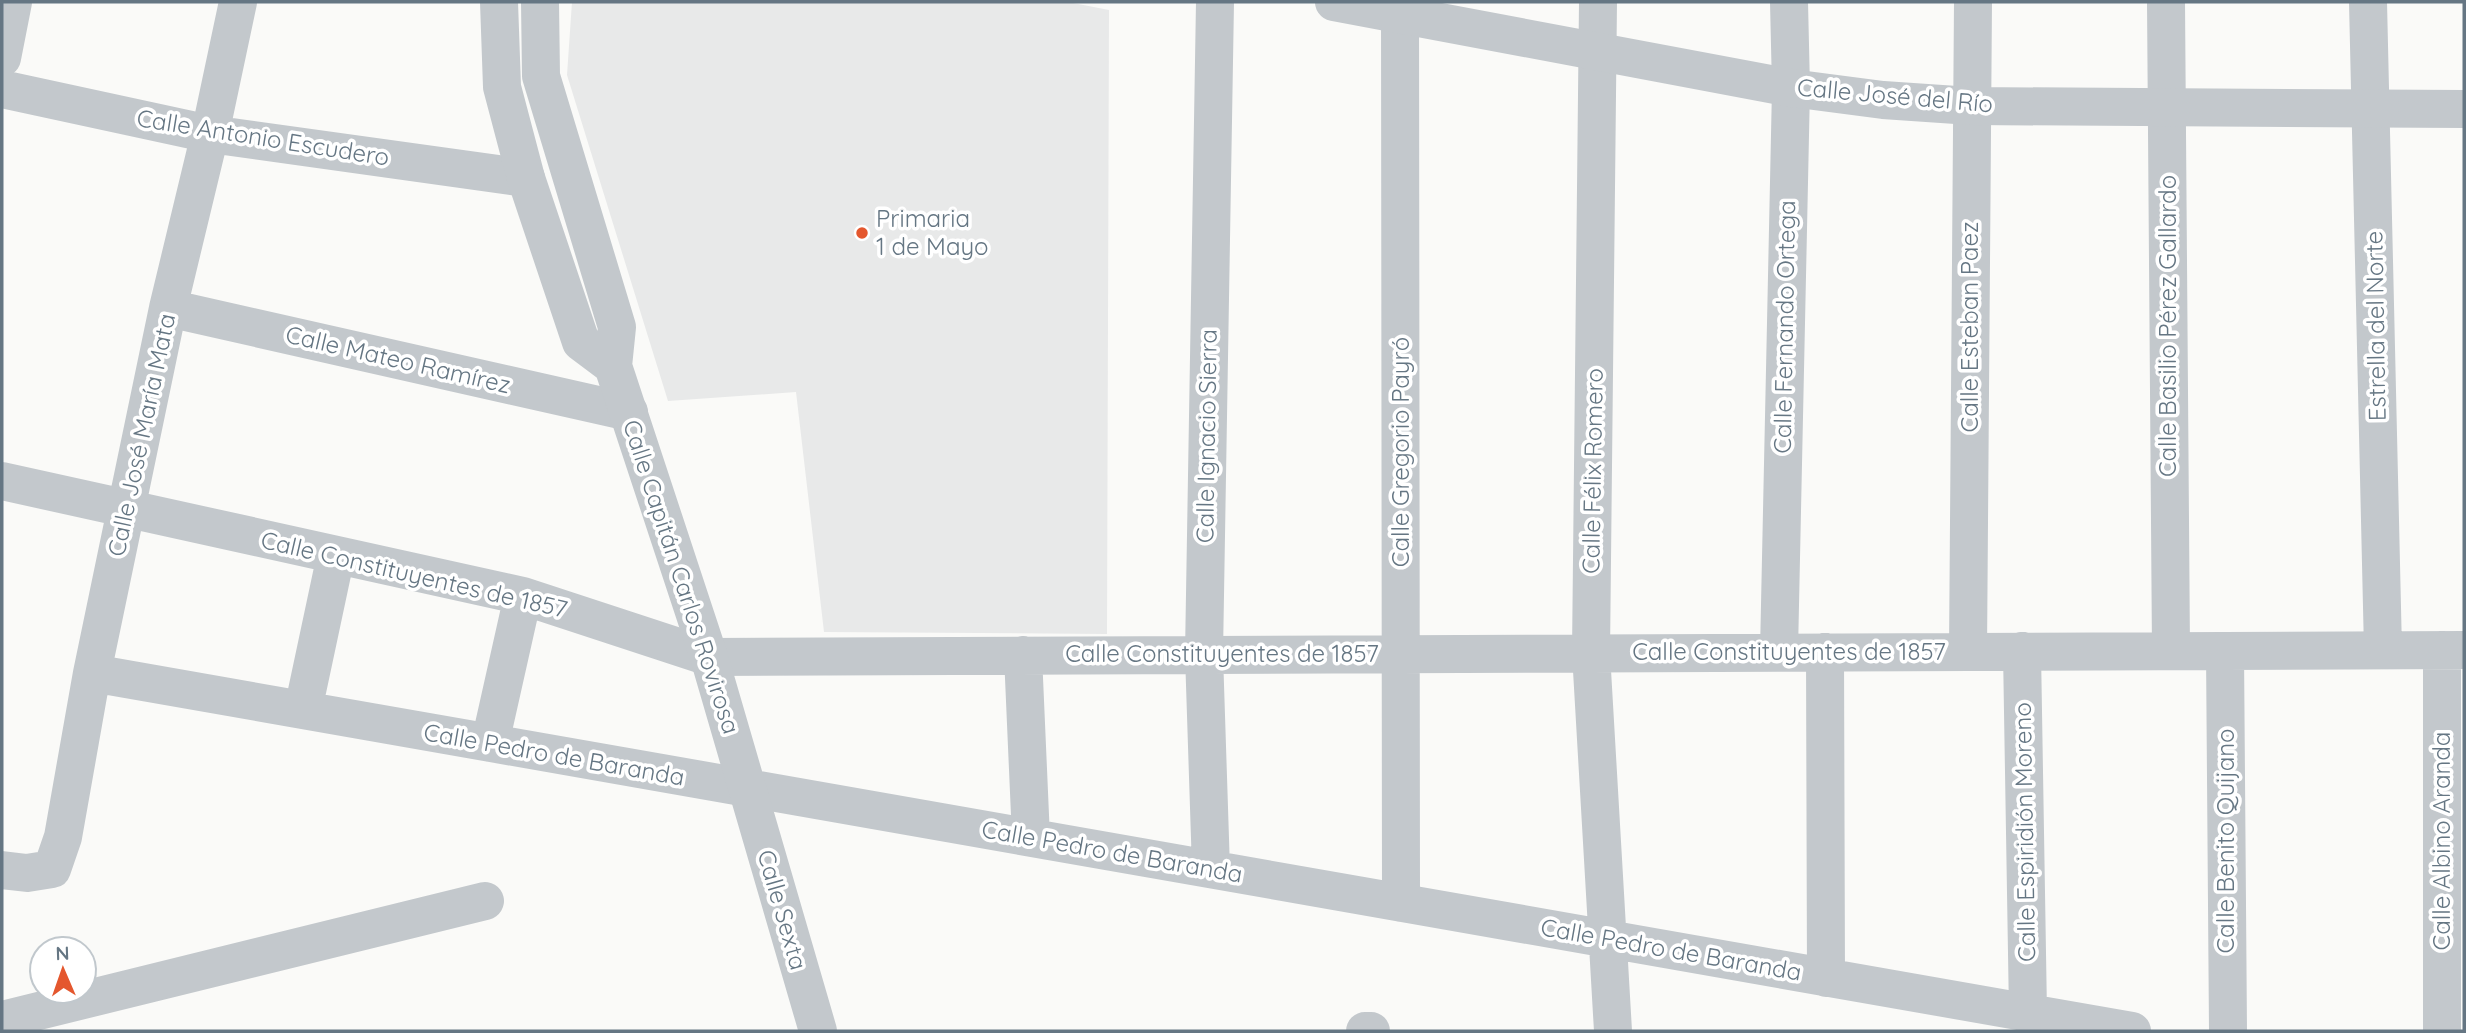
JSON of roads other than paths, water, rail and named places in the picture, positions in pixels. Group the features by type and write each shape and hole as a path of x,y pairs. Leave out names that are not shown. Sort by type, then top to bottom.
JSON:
{"street":[{"path":"2,58 13,2"},
{"name":"Calle José María Mata","path":"2,870 27,873 52,869 63,838 92,673 168,308 210,134 238,2"},
{"path":"499,2 502,87 527,178 581,342 613,366"},
{"name":"Calle Capitán Carlos Rovirosa","path":"540,2 541,76 617,327 613,366 709,657 747,789"},
{"name":"Calle Ignacio Sierra","path":"1211,869 1204,654 1214,2"},
{"name":"Calle José del Río","path":"1334,2 1400,8 1599,51 1791,88 1883,100 1972,106 2464,109"},
{"name":"Calle Félix Romero","path":"1598,2 1591,653 1610,939 1613,1031"},
{"name":"Calle Fernando Ortega","path":"1779,652 1791,88 1789,2"},
{"name":"Calle Esteban Paez","path":"1968,652 1973,2"},
{"name":"Calle Basilio Pérez Gallardo","path":"2166,2 2171,651"},
{"name":"Estrella del Norte","path":"2368,2 2383,650"},
{"name":"Calle Gregorio Payró","path":"1400,8 1401,903"},
{"name":"Calle Antonio Escudero","path":"2,89 210,134 527,178"},
{"name":"Calle Mateo Ramírez","path":"168,308 629,412"},
{"name":"Calle Constituyentes de 1857","path":"2,481 523,596 709,657 2453,650"},
{"path":"303,710 337,555"},
{"path":"490,743 523,596"},
{"name":"Calle Albino Aranda","path":"2442,1031 2453,650"},
{"name":"Calle Espiridión Moreno","path":"2022,651 2028,1013"},
{"name":"Calle Benito Quijano","path":"2225,651 2228,1031"},
{"path":"1825,652 1826,978"},
{"path":"1023,655 1031,838"},
{"name":"Calle Pedro de Baranda","path":"92,673 2132,1031"},
{"name":"Calle Sexta","path":"747,789 818,1031"},
{"path":"2,1020 63,1018 485,901"}],"place":[{"name":"Primaria 1 de Mayo","path":"862,233"}]}
